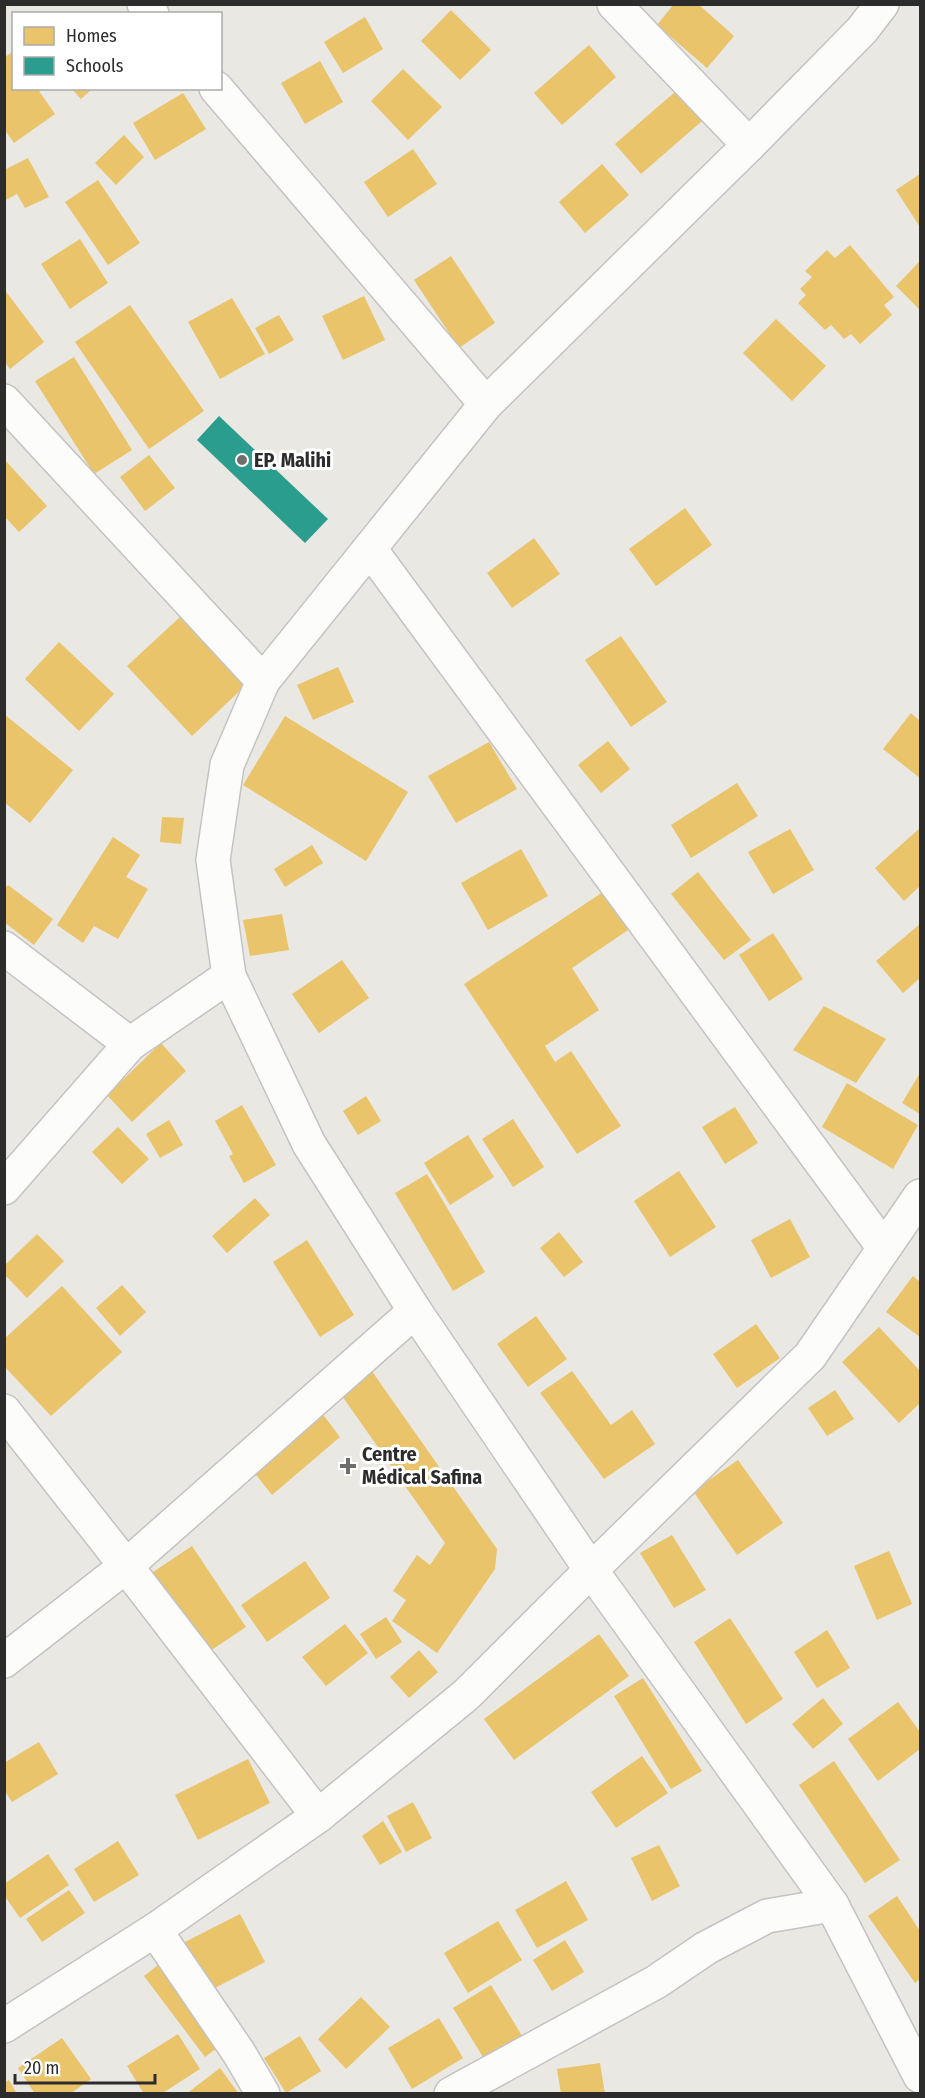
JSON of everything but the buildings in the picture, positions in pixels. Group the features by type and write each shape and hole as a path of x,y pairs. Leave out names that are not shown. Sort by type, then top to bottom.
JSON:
{"street":[{"path":"614,4 749,145"},
{"path":"882,4 862,30 749,145 486,404 263,681 227,765 213,860 229,976 309,1144 415,1311 591,1570 832,1905 918,2064"},
{"path":"218,90 486,404"},
{"path":"5,403 263,681"},
{"path":"370,549 884,1248"},
{"path":"4,948 130,1044"},
{"path":"4,1188 130,1044 229,976"},
{"path":"4,2026 155,1930 318,1816 465,1695 810,1356 921,1196"},
{"path":"4,1661 126,1566 415,1311"},
{"path":"4,1411 318,1816"},
{"path":"451,2094 656,1982 706,1948 767,1916 832,1905"},
{"path":"155,1930 239,2053 263,2094"}],"place":[{"name":"EP. Malihi","path":"242,460"},
{"name":"Centre Médical Safina","path":"348,1466"}]}
